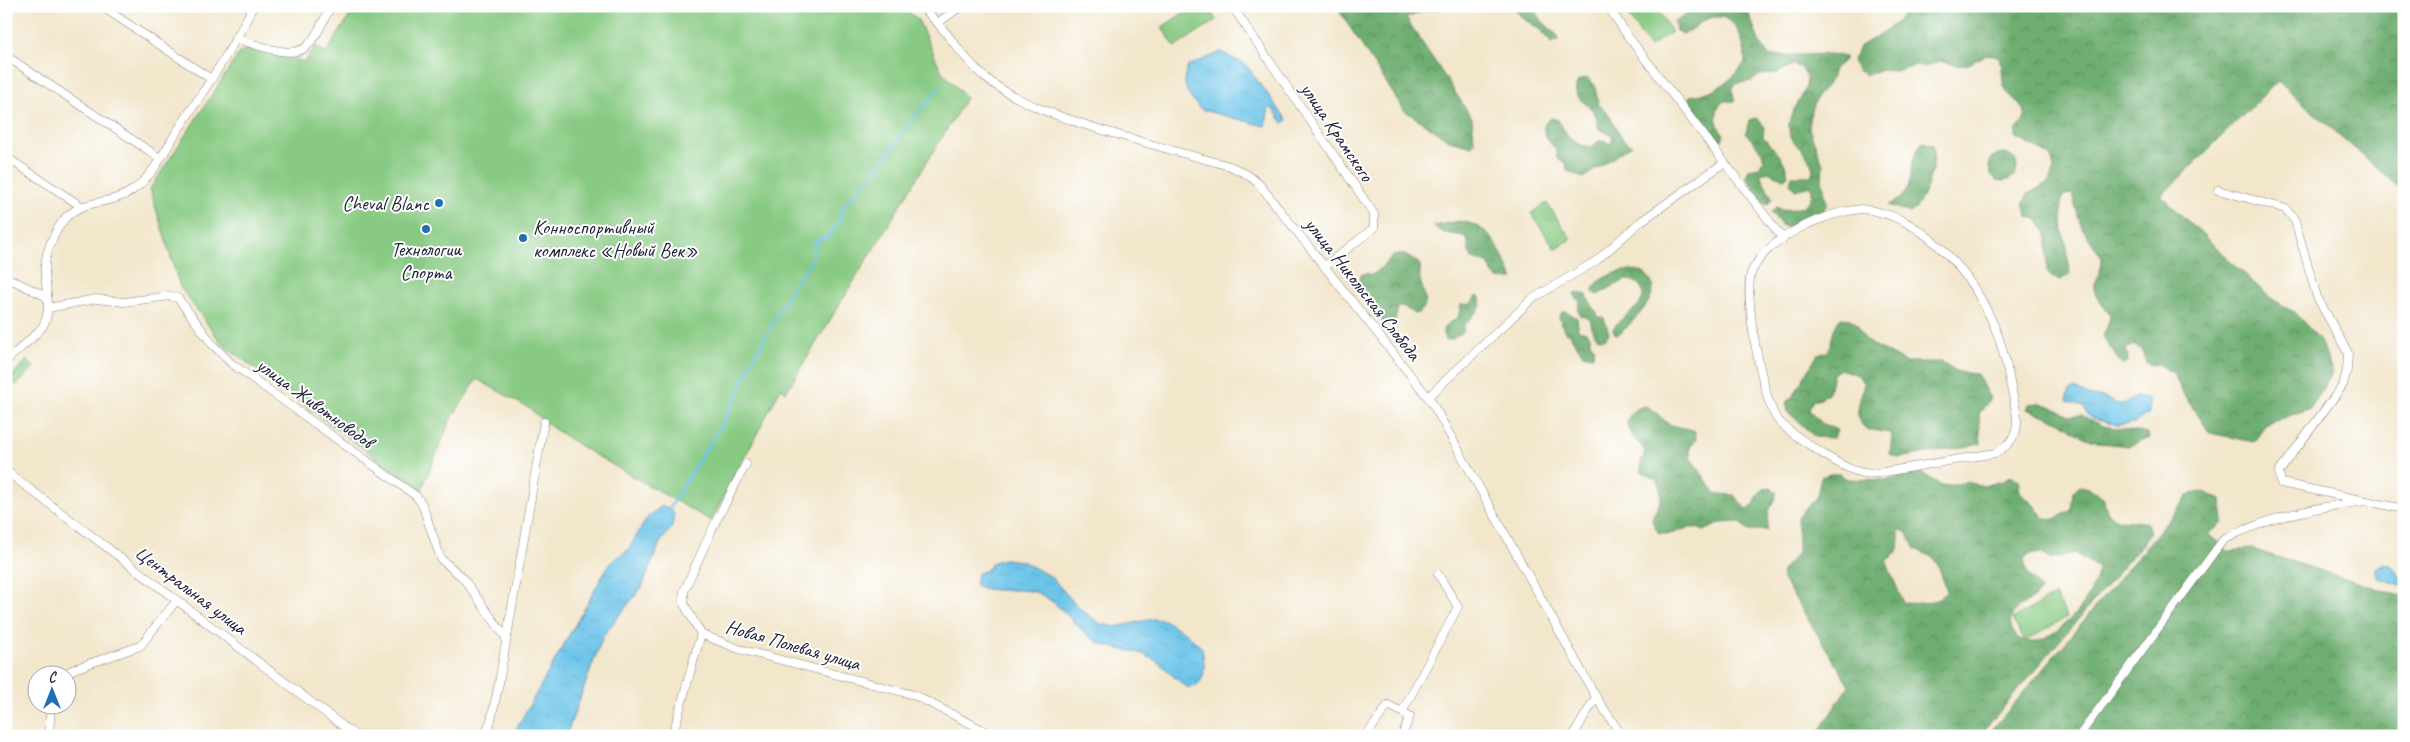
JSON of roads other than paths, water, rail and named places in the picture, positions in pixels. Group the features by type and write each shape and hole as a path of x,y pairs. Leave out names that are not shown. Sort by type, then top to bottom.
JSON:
{"street":[{"path":"100,6 211,79"},
{"path":"6,361 44,324 48,308 45,269 50,245 62,222 71,212 81,206 115,199 132,191 148,178 211,79 253,6"},
{"path":"235,38 284,52 296,53 306,48 312,40 331,6"},
{"name":"улица Никольская Слобода","path":"921,6 939,22 979,72 1001,88 1034,106 1061,117 1230,166 1248,175 1259,184 1428,396 1596,697 1608,712 1622,736"},
{"path":"939,22 961,6"},
{"name":"улица Крамского","path":"1232,6 1374,214 1374,228 1325,266"},
{"path":"1608,6 1627,35 1783,239"},
{"path":"6,56 160,158"},
{"path":"6,157 81,206"},
{"path":"1428,396 1532,299 1596,261 1640,222 1724,163"},
{"path":"2218,190 2286,208 2295,221 2317,298 2348,353 2347,370 2342,385 2279,472 2282,483 2404,509"},
{"path":"1861,210 1876,211 1897,217 1920,232 1939,248 1972,285 1988,313 1999,340 2017,420 2015,435 2008,445 1995,453 1871,474 1847,467 1786,428 1773,412 1769,400 1754,335 1748,286 1752,271 1757,263 1783,239 1820,219 1836,213 1861,210"},
{"path":"6,277 47,297"},
{"name":"улица Животноводов","path":"48,308 96,298 124,302 170,296 178,298 213,345 231,363 416,496 422,504 441,559 463,578 506,638"},
{"path":"485,736 491,720 544,422"},
{"name":"Новая Полевая улица","path":"746,464 715,523 684,591 684,604 701,634 739,648 914,695 995,736"},
{"name":"Центральная улица","path":"6,471 356,736"},
{"path":"2079,736 2223,540 2244,529 2271,521 2344,504 2369,502"},
{"path":"1402,712 1458,607 1438,574"},
{"path":"78,668 140,646 177,600"},
{"path":"684,736 674,730 701,634"},
{"path":"1573,736 1596,697"},
{"path":"1366,736 1388,705 1410,716 1402,736"},
{"path":"50,736 51,714"}],"water":[{"path":"1221,52 1246,65 1287,120 1283,123 1272,108 1269,109 1265,126 1202,110 1197,106 1189,96 1185,84 1188,66"},
{"path":"2072,389 2119,404 2135,397 2149,399 2149,413 2135,423 2118,425 2093,419 2087,414 2083,406 2067,401 2067,396"},
{"path":"662,506 670,508 674,515 672,527 660,543 642,587 603,636 566,736 512,736 610,563 628,550 647,518"},
{"path":"1004,559 1022,561 1051,577 1080,609 1101,624 1115,627 1153,619 1164,620 1186,633 1202,648 1204,672 1200,682 1189,688 1153,659 1141,653 1108,646 1096,641 1088,636 1054,603 1038,593 1023,590 987,589 975,584 977,574 987,570 993,562"},
{"path":"2383,563 2393,567 2404,578 2404,586 2378,578 2375,569"}],"waterway":[{"path":"669,509 729,412 749,367 795,282 812,260 814,244 818,240 828,237 840,220 843,207 875,171 905,129 940,87"}],"place":[{"name":"Cheval Blanc","path":"439,203"},
{"name":"Технологии Спорта","path":"426,229"},
{"name":"Конноспортивный комплекс «Новый Век»","path":"523,238"}]}
